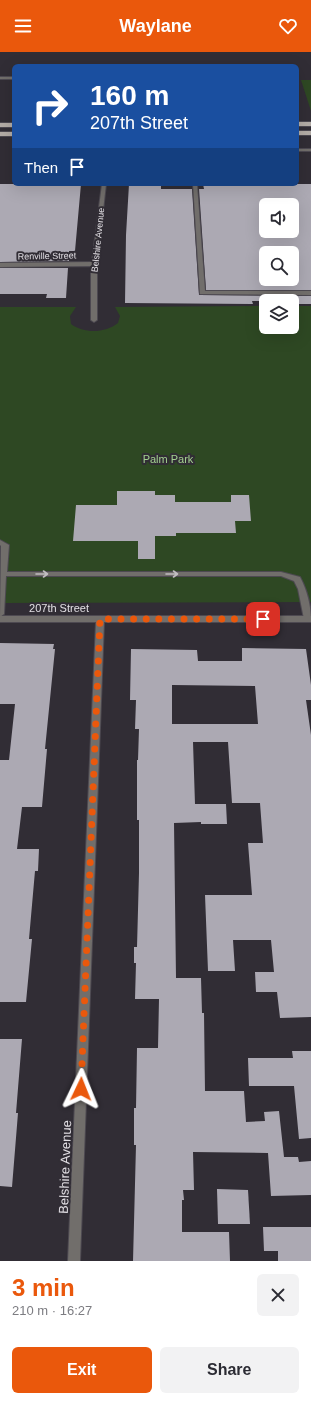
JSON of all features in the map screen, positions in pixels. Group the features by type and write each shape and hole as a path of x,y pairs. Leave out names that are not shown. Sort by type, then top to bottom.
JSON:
{"main road":[{"path":"299,124 311,124"},
{"path":"0,125 12,125"},
{"path":"299,133 311,133"},
{"path":"0,134 12,134"}],"street":[{"path":"0,78 12,78"},
{"path":"299,150 311,150"},
{"name":"Belshire Avenue","path":"94,320 94,264 104,186"},
{"path":"195,186 202,294 311,293"},
{"name":"Renville Street","path":"0,265 94,264"},
{"path":"0,542 5,545 0,614"},
{"path":"2,574 281,574 297,579 302,589 309,619"},
{"name":"207th Street","path":"0,619 309,619"},
{"name":"Belshire Avenue","path":"74,1261 100,619"}],"green space":[{"path":"301,80 311,80 311,111"},
{"name":"Palm Park","path":"259,306 259,334 299,334 299,306 311,306 311,602 0,603 0,307 76,307 70,316 71,324 88,331 95,331 107,329 118,323 120,316 115,307"}],"building":[{"path":"0,184 12,184 12,186 81,186 75,251 69,251 69,261 0,262"},
{"path":"299,184 311,184 311,290 206,290 199,189 204,189 203,186 299,186"},
{"path":"129,186 161,186 161,189 192,189 199,295 259,296 259,301 252,301 253,304 125,303 126,235"},
{"path":"0,268 68,268 66,298 46,298 47,294 0,294"},
{"path":"299,296 311,296 311,304 299,304"},
{"path":"117,491 155,491 155,495 175,495 175,502 231,502 231,495 249,495 251,521 235,521 236,533 176,533 176,536 155,536 155,559 138,559 138,541 73,541 76,505 117,505"},
{"path":"0,643 54,644 53,649 55,649 45,749 47,749 42,807 22,807 17,849 39,849 38,871 35,871 29,939 32,939 26,1002 0,1002 0,760 9,760 15,704 0,704"},
{"path":"242,648 306,649 311,685 311,700 306,700 311,735 311,1017 280,1018 277,992 256,992 255,972 274,972 271,940 233,940 235,971 208,971 205,895 252,895 248,843 263,843 260,803 232,803 228,742 193,742 195,804 226,804 227,824 201,824 201,822 174,823 176,978 201,978 202,1013 204,1013 205,1091 244,1091 246,1122 265,1121 264,1112 279,1111 284,1157 298,1157 299,1162 311,1161 311,1195 271,1196 268,1153 193,1152 194,1190 183,1190 184,1200 182,1200 182,1232 229,1232 230,1261 133,1261 136,1145 134,1145 134,1108 136,1108 137,1048 158,1048 159,999 135,999 136,963 134,963 134,947 137,947 139,873 137,760 139,729 135,729 136,700 130,700 131,649 197,650 198,661 242,661","holes":["172,685 255,686 258,724 172,724"]},
{"path":"0,1039 22,1039 12,1187 0,1186"},
{"path":"292,1051 311,1051 311,1138 299,1139 294,1086 249,1086 248,1058 293,1058"},
{"path":"217,1189 248,1190 250,1224 218,1224"},
{"path":"263,1227 311,1227 311,1261 278,1261 278,1251 264,1251"}],"route":[{"path":"81,1089 100,619 263,619"}]}
